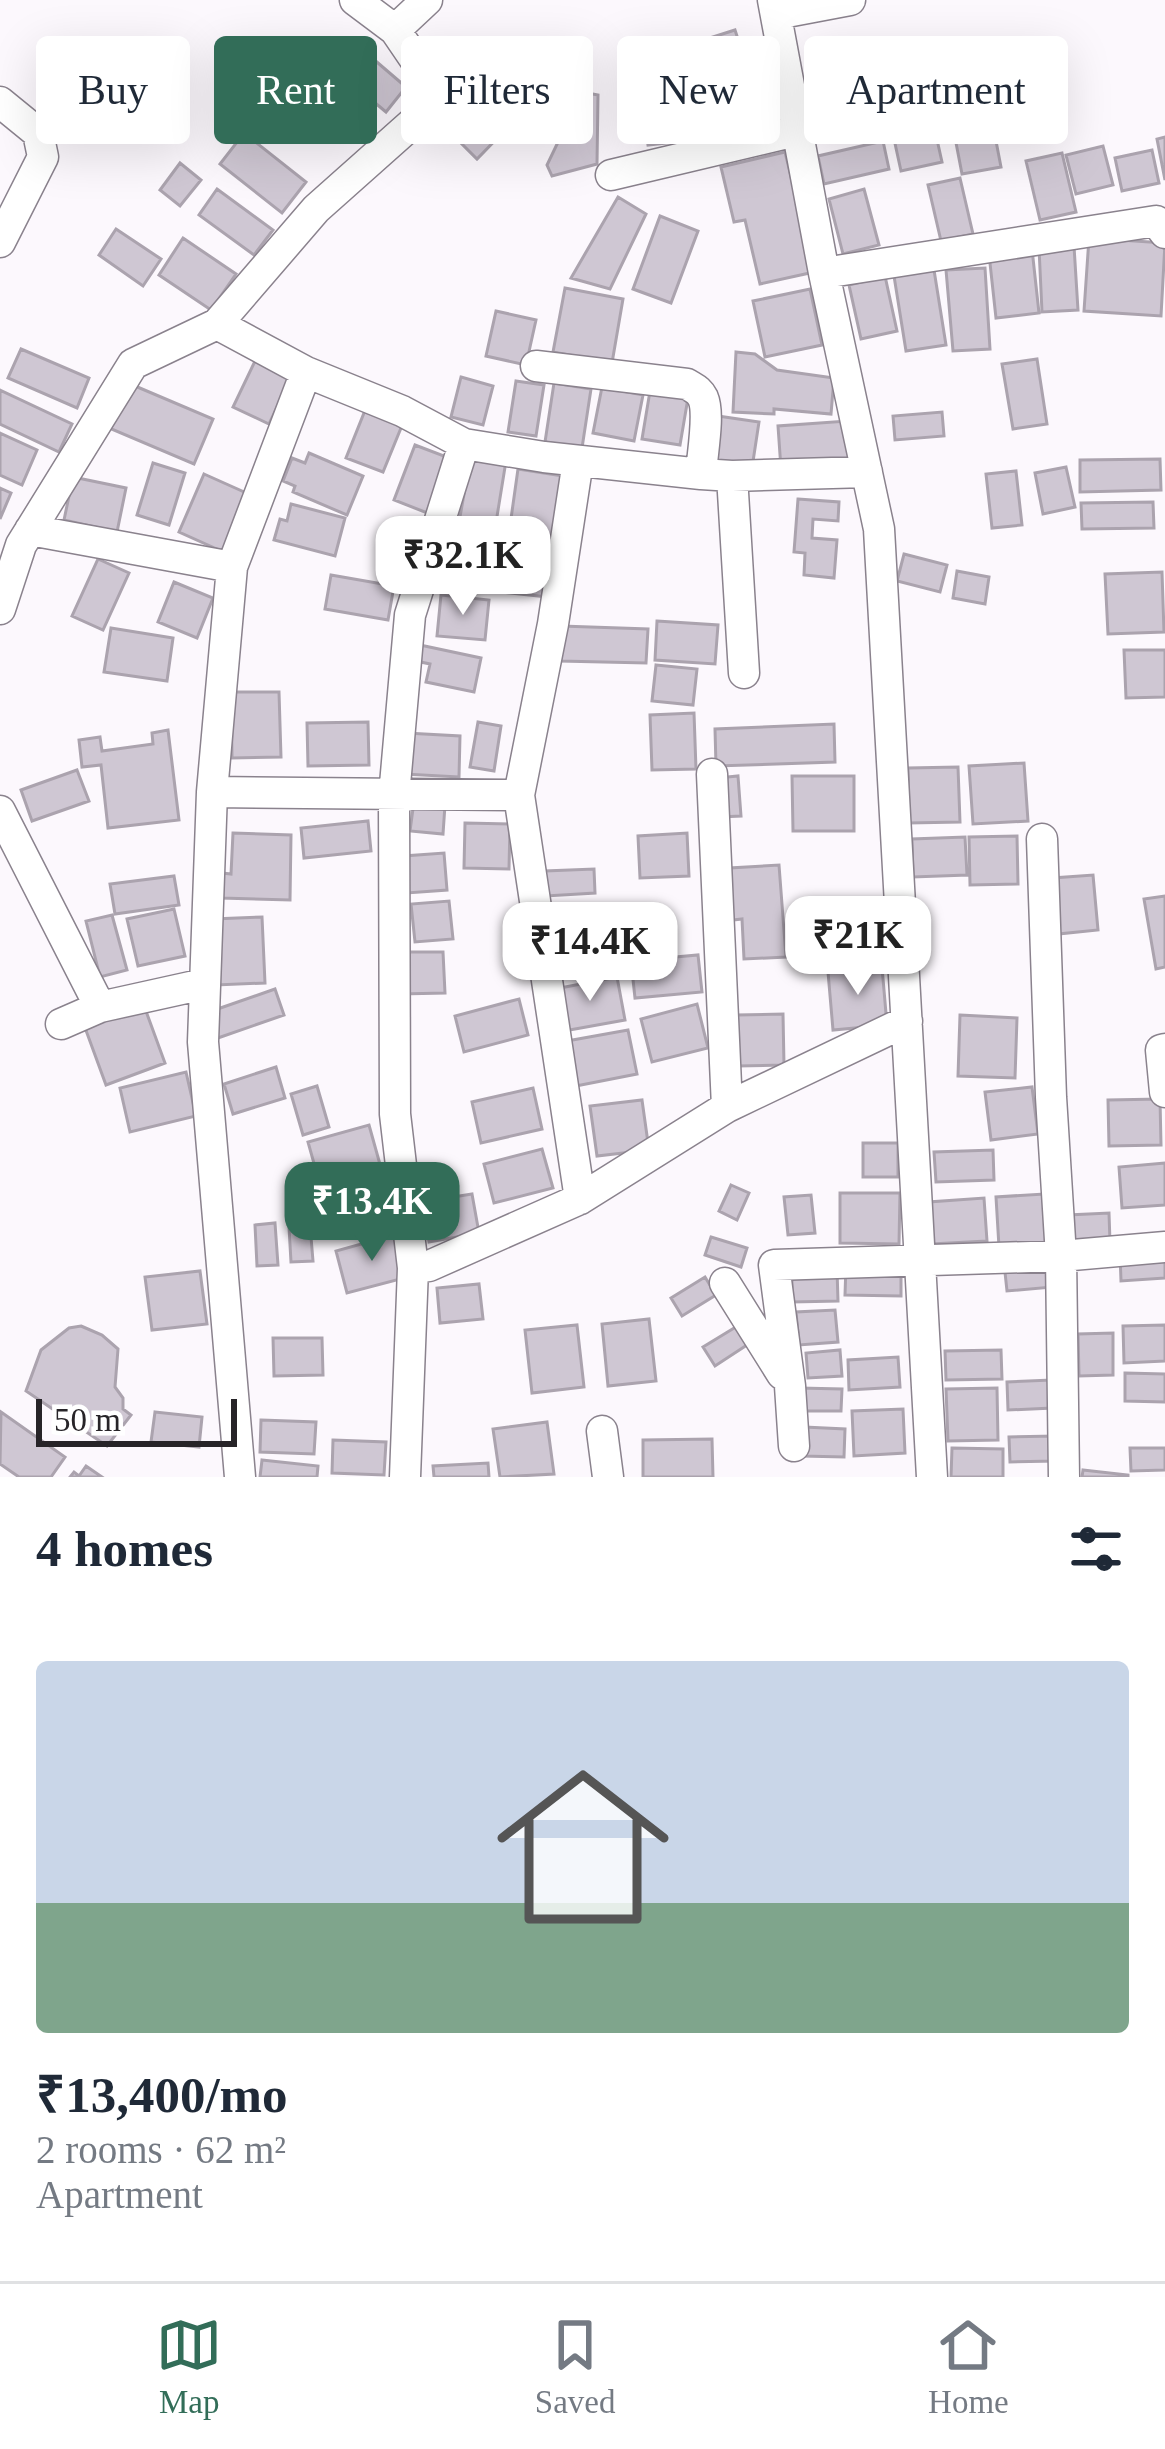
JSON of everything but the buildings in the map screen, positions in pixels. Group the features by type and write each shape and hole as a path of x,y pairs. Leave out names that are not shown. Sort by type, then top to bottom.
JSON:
{"street":[{"path":"0,609 21,545 133,364 217,324 316,209 433,100 427,77 395,30 355,0"},
{"path":"395,30 428,0"},
{"path":"850,0 775,7 824,273 879,529 932,1477"},
{"path":"0,102 38,133 43,157 0,242"},
{"path":"611,175 804,129"},
{"path":"824,273 1156,221 1165,233"},
{"path":"217,324 306,372 402,411 464,444 701,474 867,472"},
{"path":"536,366 694,388 705,407 701,474"},
{"path":"240,1477 202,1042 212,793 232,567 306,372"},
{"path":"405,1477 413,1268 394,1114 394,796 410,615 464,444"},
{"path":"578,460 553,624 519,795 580,1199"},
{"path":"733,476 744,673"},
{"path":"30,530 232,567"},
{"path":"712,774 727,1107"},
{"path":"212,793 519,795"},
{"path":"0,811 100,1006"},
{"path":"1042,839 1060,1256 1064,1477"},
{"path":"61,1024 100,1006 204,984"},
{"path":"413,1268 429,1266 580,1199 727,1107 907,1021"},
{"path":"1165,1049 1161,1050 1165,1092"},
{"path":"794,1446 774,1264 1060,1256 1165,1247"},
{"path":"725,1282 790,1386"},
{"path":"602,1430 608,1477"}]}
